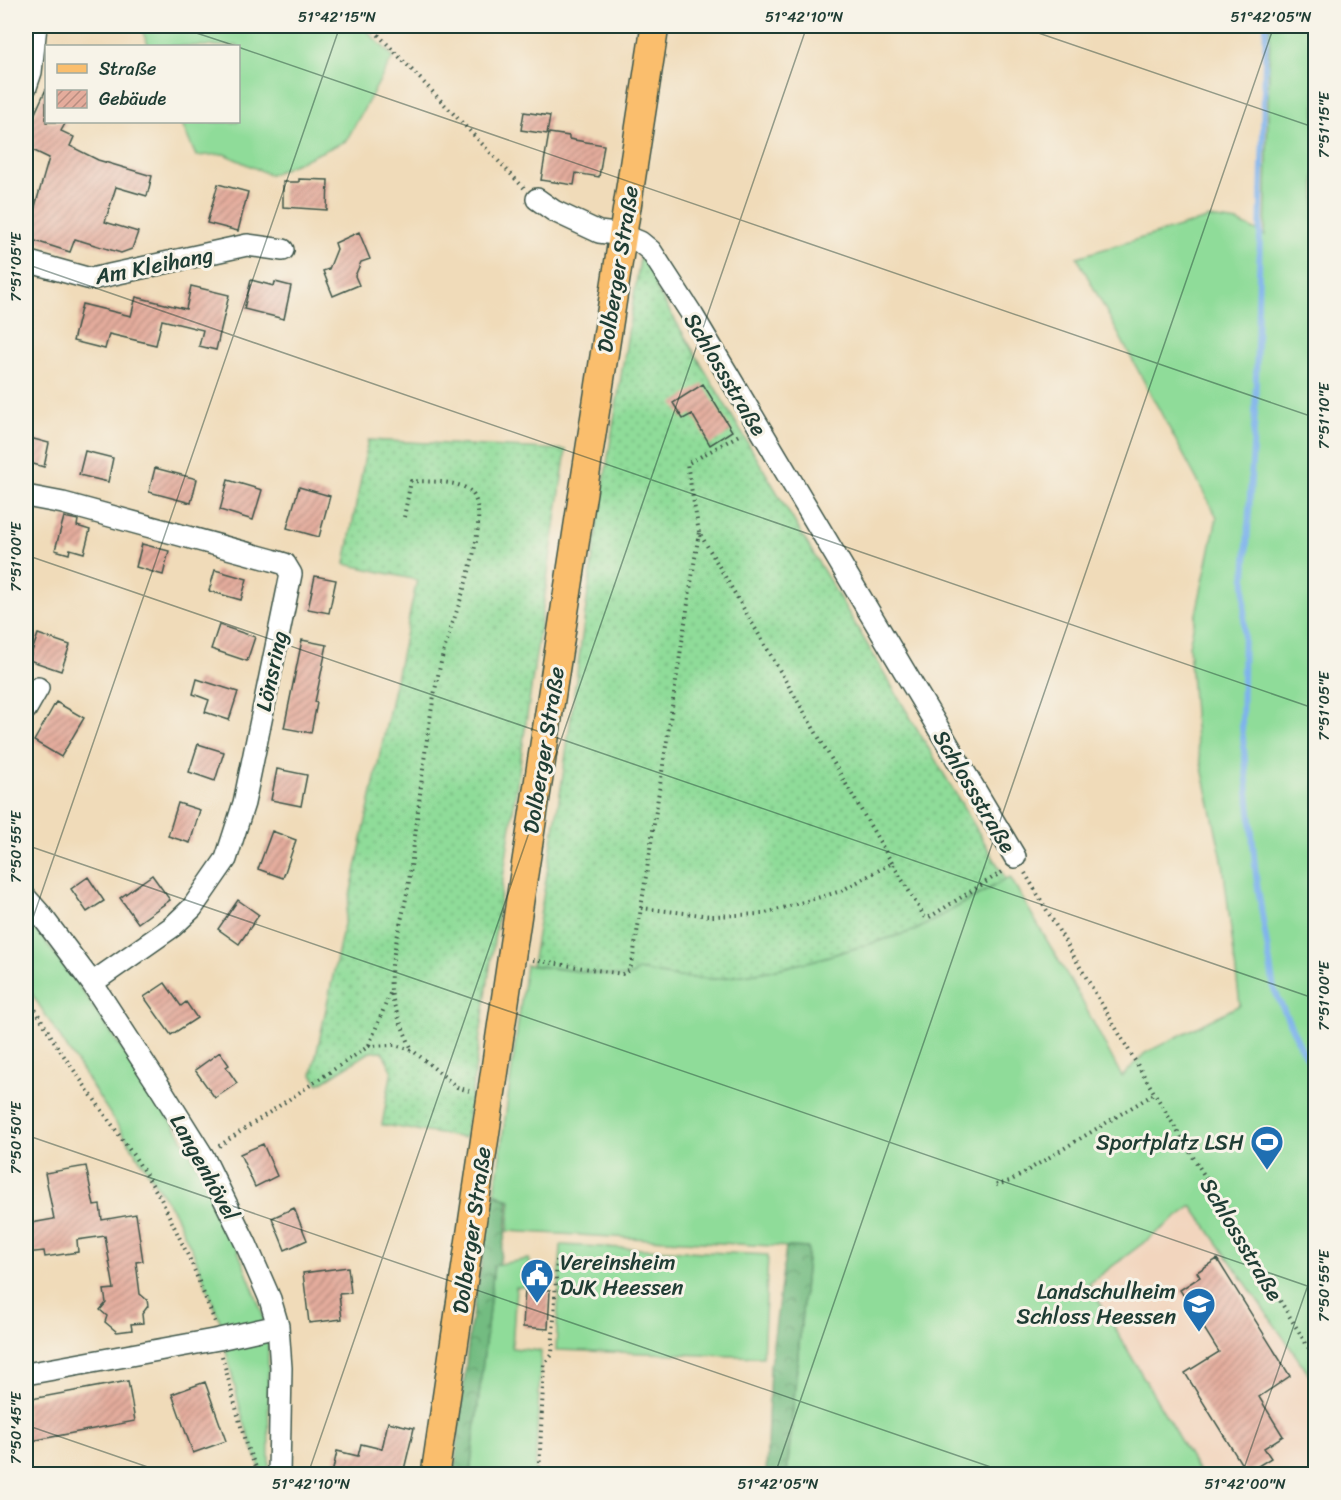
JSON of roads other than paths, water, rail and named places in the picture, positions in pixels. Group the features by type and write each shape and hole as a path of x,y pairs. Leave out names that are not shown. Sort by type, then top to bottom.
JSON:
{"main road":[{"name":"Dolberger Straße","path":"435,1474 655,26"}],"street":[{"path":"26,87 31,72 36,26"},
{"name":"Schlossstraße","path":"537,199 554,211 599,232 640,242 651,251 693,316 1018,862"},
{"name":"Am Kleihang","path":"26,261 90,279 247,245 284,250"},
{"name":"Lönsring","path":"26,496 63,503 272,560 285,564 291,574 244,803 226,859 192,908 172,927 92,983"},
{"path":"26,709 38,688"},
{"name":"Langenhövel","path":"26,898 92,983 203,1156 246,1244 270,1299 278,1326 281,1368 279,1474"},
{"path":"26,1374 278,1326"}],"waterway":[{"path":"1266,26 1255,413 1245,578 1242,727 1256,876 1274,989 1301,1048 1316,1072"}],"place":[{"name":"Sportplatz LSH","path":"1267,1171"},
{"name":"Vereinsheim DJK Heessen","path":"537,1304"},
{"name":"Landschulheim Schloss Heessen","path":"1199,1333"}]}
